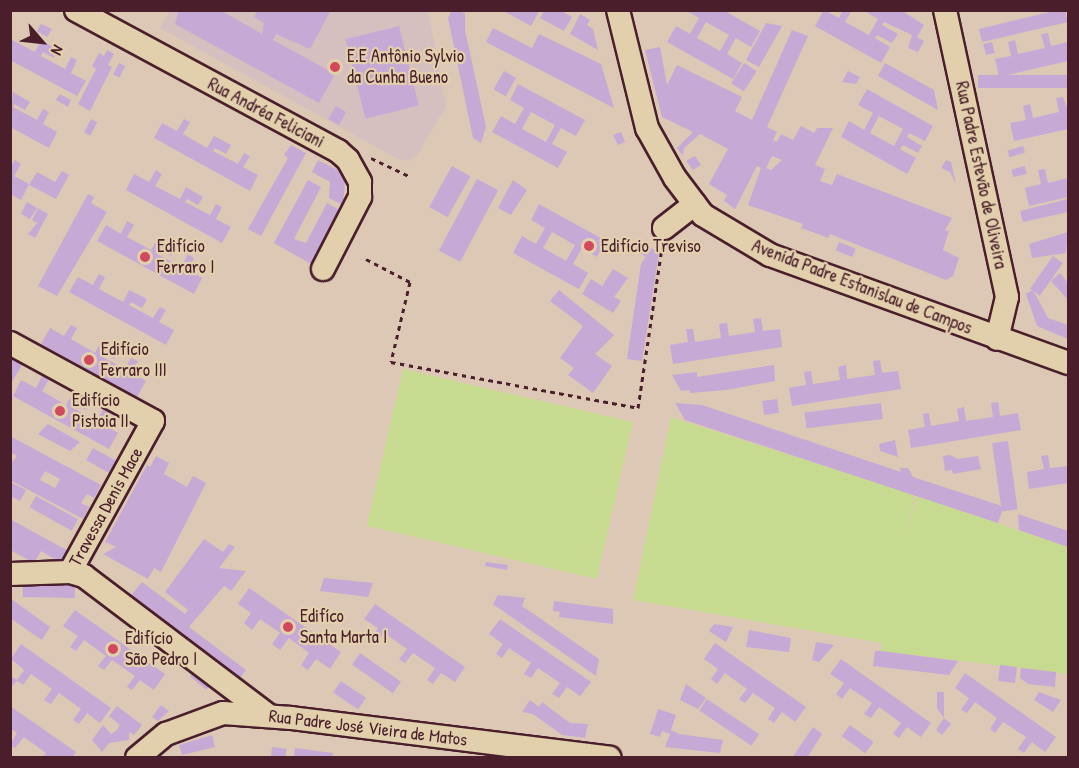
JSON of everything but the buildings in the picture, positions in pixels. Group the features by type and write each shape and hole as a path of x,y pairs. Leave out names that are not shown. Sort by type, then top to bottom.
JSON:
{"street":[{"name":"Rua Andréa Feliciani","path":"76,10 338,151 348,160"},
{"name":"Avenida Padre Estanislau de Campos","path":"618,10 647,128 675,178 695,204 735,237 770,255 1068,363"},
{"name":"Rua Padre Estevão de Oliveira","path":"945,10 1008,297 997,339"},
{"path":"323,269 360,197 360,182 348,160"},
{"path":"664,228 695,204"},
{"name":"Travessa Denis Mace","path":"10,344 153,421 70,572 10,574"},
{"path":"70,572 84,576 119,599 268,715"},
{"name":"Rua Padre José Vieira de Matos","path":"138,758 166,734 190,722 223,713 268,715 498,750 610,758"}],"path":[{"path":"348,160 364,154 411,177"},
{"path":"366,259 410,282 392,362 638,408 664,228"}],"shaded area":[{"name":"E.E Antônio Sylvio da Cunha Bueno","path":"170,11 428,11 446,106 418,154 408,161 398,159 160,28"}],"green space":[{"path":"403,369 633,422 597,579 367,526"},
{"path":"671,417 915,495 907,535 917,496 1068,547 1068,674 881,651 882,643 633,600"}],"place":[{"name":"E.E Antônio Sylvio da Cunha Bueno","path":"335,67"},
{"name":"Edifício Treviso","path":"589,246"},
{"name":"Edifício Ferraro I","path":"145,257"},
{"name":"Edifício Ferraro III","path":"89,360"},
{"name":"Edifício Pistoia II","path":"60,411"},
{"name":"Edifíco Santa Marta I","path":"288,627"},
{"name":"Edifício São Pedro I","path":"113,649"}]}
